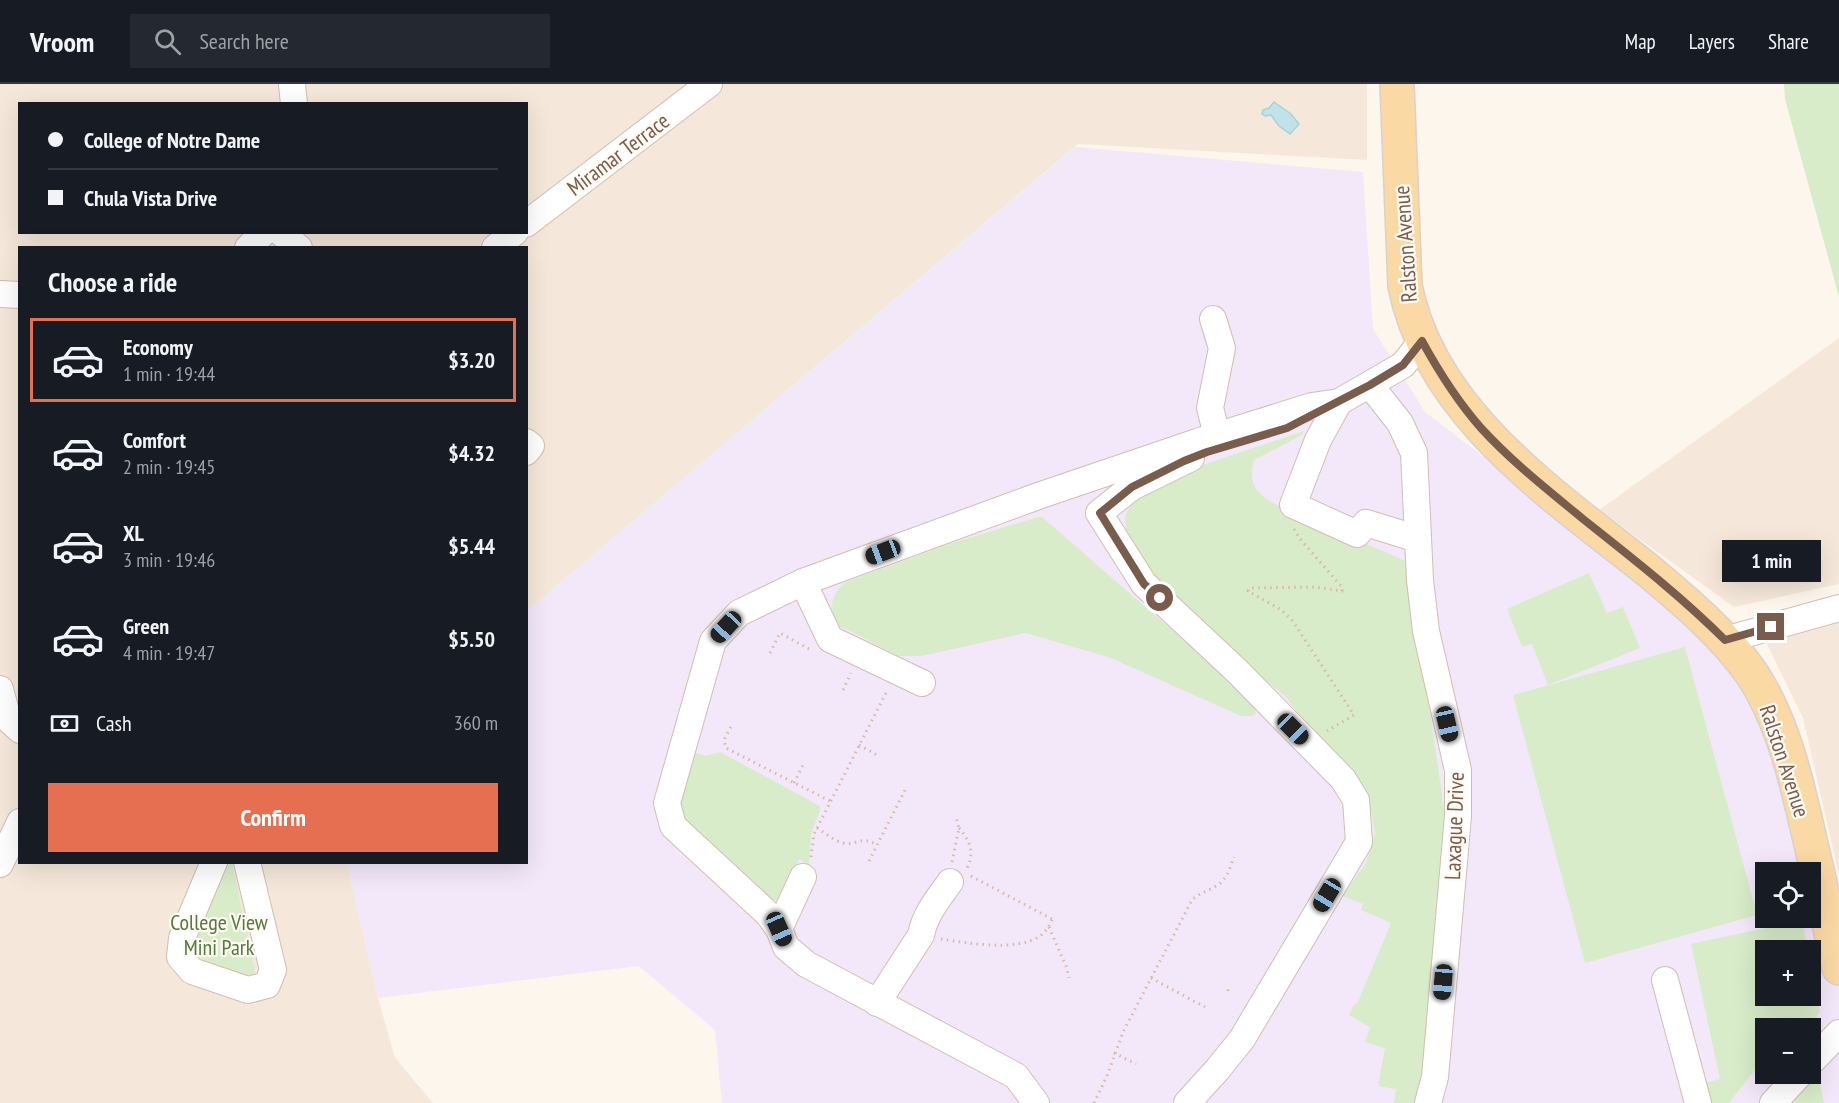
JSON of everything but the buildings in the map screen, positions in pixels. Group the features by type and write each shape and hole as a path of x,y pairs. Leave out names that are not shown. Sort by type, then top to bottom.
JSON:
{"main road":[{"name":"Ralston Avenue","path":"1397,84 1405,286 1411,314 1422,341 1456,396 1506,454 1667,586 1725,640 1752,675 1780,729 1797,786 1839,968"}],"street":[{"path":"292,84 294,102"},
{"name":"Miramar Terrace","path":"528,222 709,84"},
{"path":"250,246 262,234"},
{"path":"282,234 296,246"},
{"path":"498,246 512,234"},
{"path":"0,294 18,295"},
{"path":"1207,438 1210,408 1222,348 1213,320"},
{"path":"1187,1103 1242,1039 1359,842 1356,800 1343,779 1237,671 1144,584 1100,513 1132,487 1184,461 1287,428 1339,402 1403,365 1422,341"},
{"name":"Laxague Drive","path":"1370,385 1400,423 1414,453 1420,580 1426,632 1458,770 1458,816 1436,1065 1428,1103"},
{"path":"1036,1103 1017,1076 806,964 786,947 779,929 768,914 673,826 667,803 713,641 739,613 803,582 1041,495 1207,438 1312,406 1339,402"},
{"path":"1339,402 1318,440 1293,505 1357,534 1366,523 1418,539"},
{"path":"803,582 830,639 922,684"},
{"path":"1725,640 1839,608"},
{"path":"0,689 8,719 18,728"},
{"path":"0,864 18,826"},
{"path":"213,864 182,938 180,957 192,970 248,990 267,985 273,970 247,864"},
{"path":"779,929 803,878"},
{"path":"877,1003 921,934 929,911 950,882"},
{"path":"1665,980 1698,1103"},
{"path":"1821,1052 1839,1033"},
{"path":"1773,1103 1791,1084"}],"path":[{"path":"1293,505 1290,516 1297,533 1343,589 1340,591 1316,586 1250,588 1248,591 1280,609 1292,620 1354,715 1307,743"},
{"path":"843,690 852,671"},
{"path":"803,878 810,864 813,839 817,828 889,686"},
{"path":"731,727 724,740 726,748 830,801"},
{"path":"859,745 877,755"},
{"path":"794,783 803,765"},
{"path":"813,793 815,788"},
{"path":"868,861 906,788"},
{"path":"921,934 963,942 1013,944 1039,936 1053,918 965,872 972,857 967,839 959,828 956,817"},
{"path":"817,828 841,843 866,840 877,845"},
{"path":"950,882 953,851 959,828"},
{"path":"1094,1103 1107,1076 1114,1053 1192,900 1200,892 1218,885 1225,878 1234,857"},
{"path":"1049,926 1069,978"},
{"path":"1151,978 1205,1007"},
{"path":"1114,1053 1136,1064"}],"shaded area":[{"path":"0,84 1367,84 1367,160 1078,144 528,610 528,246 18,246 18,864 347,864 378,998 395,1058 433,1103 0,1103"},
{"path":"1075,147 1363,172 1373,329 1425,412 1736,649 1775,702 1811,862 1755,862 1755,928 1821,928 1821,906 1839,986 1839,1103 722,1103 715,1030 639,966 378,998 347,864 528,864 528,610"},
{"path":"1839,338 1839,584 1734,607 1599,510"},
{"path":"1839,613 1839,875 1803,718 1765,640"}],"green space":[{"path":"1784,84 1839,84 1839,297 1785,99"},
{"path":"1304,431 1302,435 1254,460 1252,475 1258,492 1277,505 1408,562 1445,815 1437,968 1427,1054 1414,1103 1394,1103 1396,1089 1378,1086 1385,1048 1365,1042 1370,1027 1349,1015 1355,1003 1357,1004 1391,923 1361,910 1363,904 1342,896 1366,863 1375,833 1371,810 1360,791 1340,770 1286,697 1205,630 1135,556 1126,533 1125,517 1132,501 1164,478"},
{"path":"1042,517 1241,690 1254,704 1256,714 1241,716 1111,658 1026,633 921,656 899,656 840,626 833,614 834,597 846,582 949,544"},
{"path":"1589,573 1607,613 1623,607 1640,648 1548,685 1532,644 1522,647 1507,609"},
{"path":"1685,647 1755,908 1755,916 1585,963 1513,695"},
{"path":"689,750 705,756 720,752 820,806 811,834 809,865 799,859 782,900 770,900 693,836 677,807"},
{"name":"College View Mini Park","path":"216,864 232,864 257,981 185,952"},
{"path":"1765,928 1804,928 1806,940 1755,940 1755,1006 1819,1006 1820,1012 1815,1018 1755,1018 1755,1070 1729,1103 1711,1103 1705,1083 1720,1079 1691,944"},
{"path":"1802,1084 1820,1084 1824,1103 1789,1103"}],"water":[{"path":"1274,102 1291,114 1299,124 1290,134 1279,126 1271,115 1262,114 1263,110 1269,108"},
{"path":"1788,558 1803,565 1807,575 1806,579 1799,580 1783,560"}],"route":[{"path":"1160,598 1144,584 1100,513 1132,487 1184,461 1287,428 1370,385 1403,365 1422,341 1456,396 1506,454 1667,586 1725,640 1771,627"}]}
